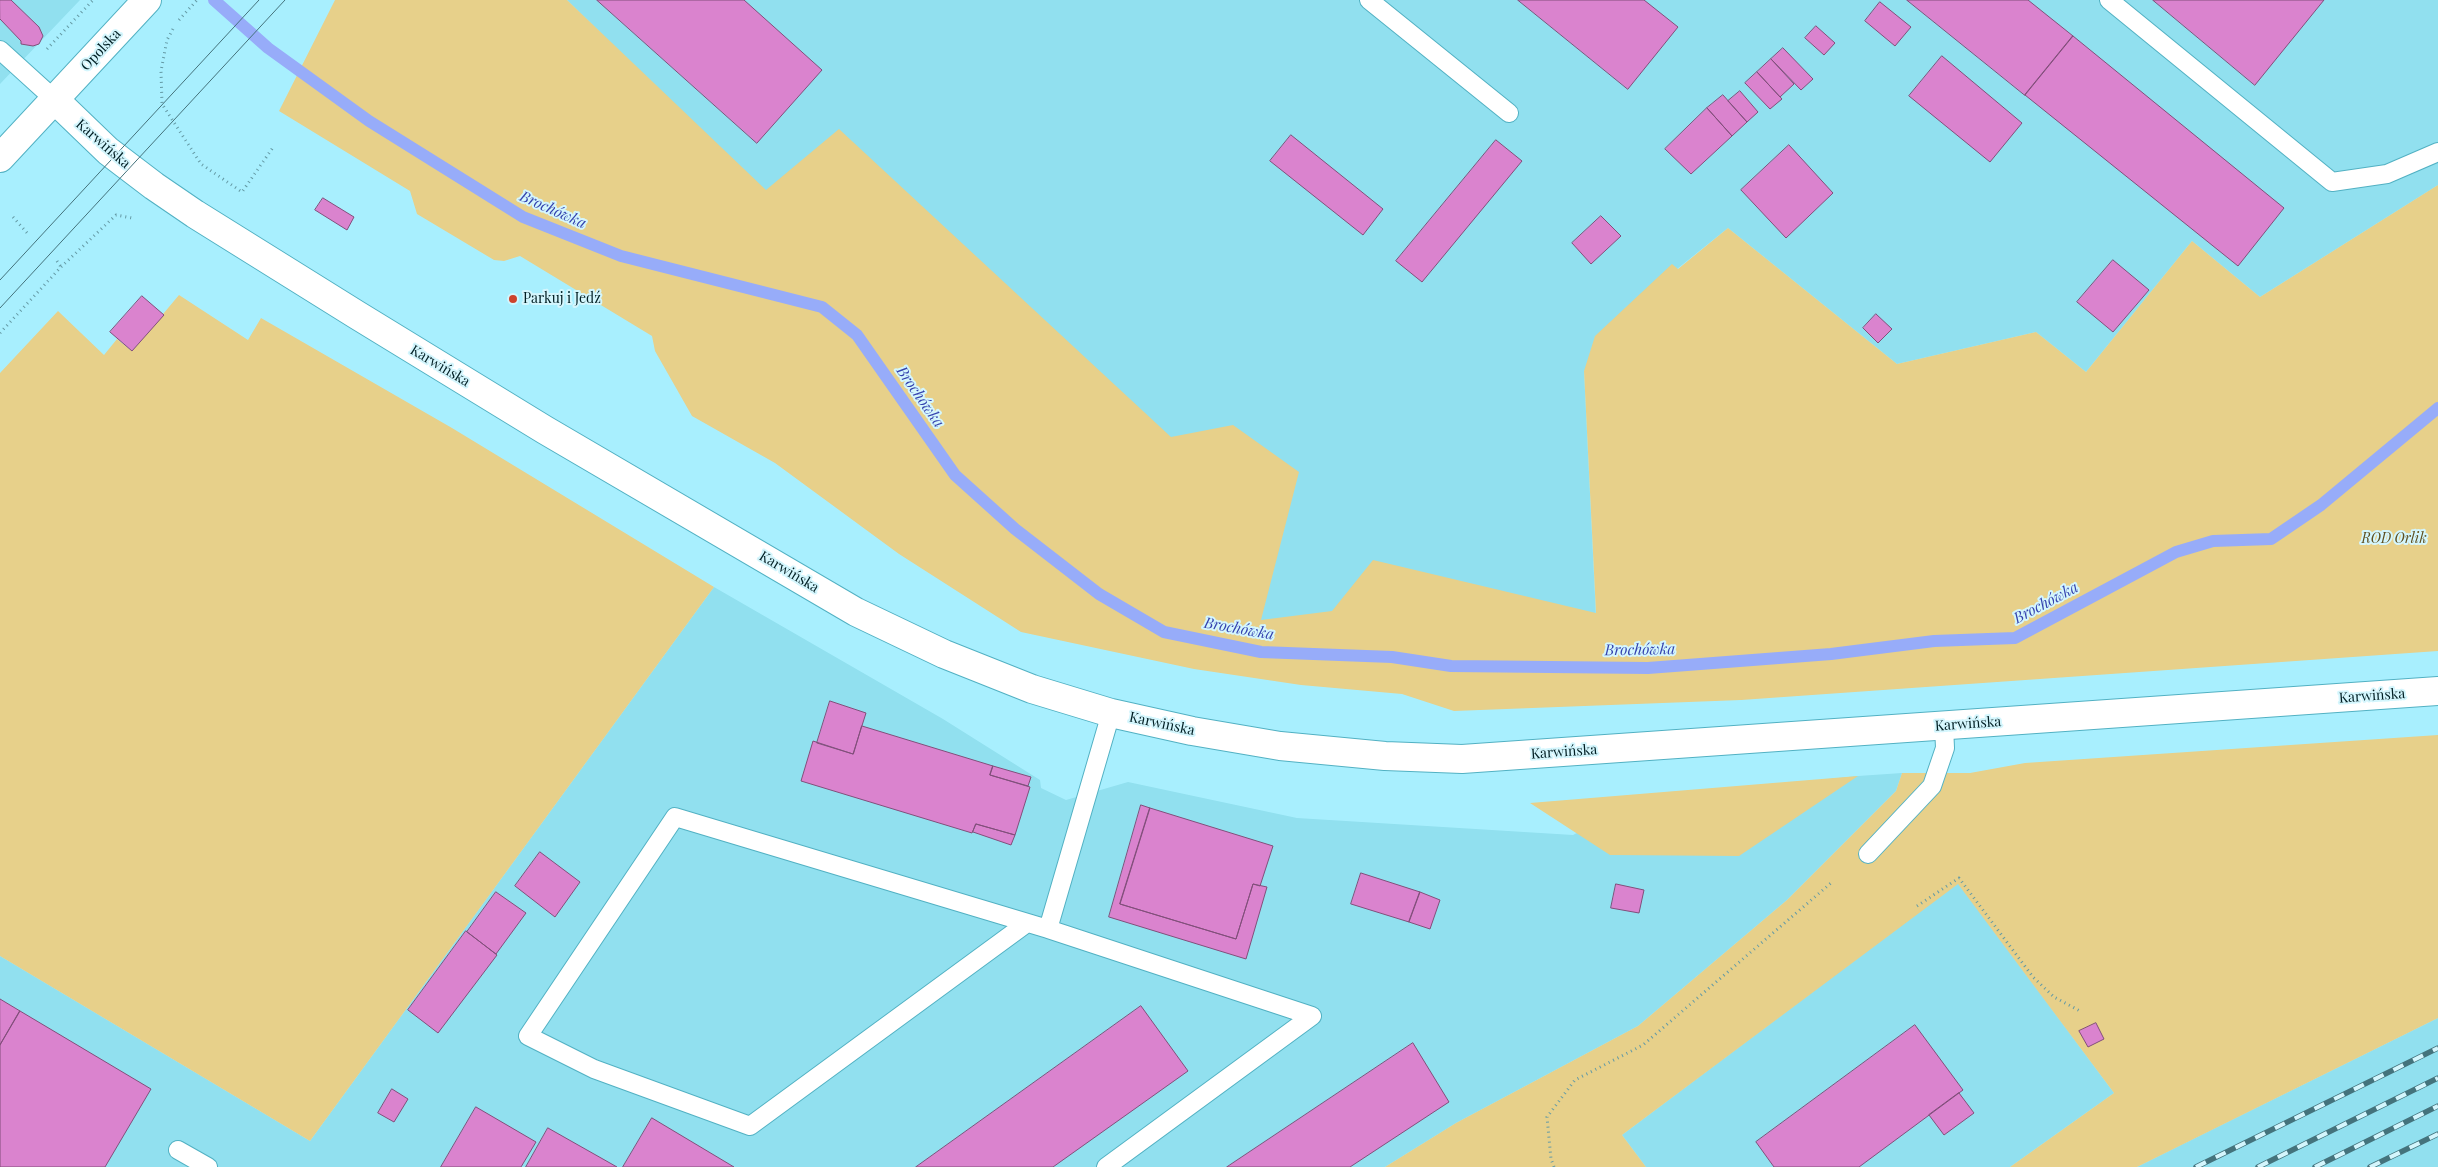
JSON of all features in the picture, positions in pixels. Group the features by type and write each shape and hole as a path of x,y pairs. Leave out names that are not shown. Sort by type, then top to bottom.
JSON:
{"street":[{"name":"Opolska","path":"0,158 147,0"},
{"name":"Karwińska","path":"54,99 108,151 195,214 545,430 856,612 944,654 1032,689 1111,713 1280,746 1385,756 1462,759 2438,691"}],"lane":[{"path":"1369,0 1509,113"},
{"path":"2109,0 2332,182 2387,174 2438,152"},
{"path":"0,50 54,99"},
{"path":"1048,929 1111,713"},
{"path":"1868,854 1932,786 1945,748 1944,726"},
{"path":"1027,923 750,1126 594,1069 528,1036 675,817 1048,929 1312,1016 1106,1167"},
{"path":"178,1150 208,1167"}],"path":[{"path":"197,0 174,26 167,40 161,71 162,104 201,164 242,192 274,146"},
{"path":"0,333 61,267 116,215 129,216 137,220"},
{"path":"13,217 29,235"},
{"path":"57,261 61,267"},
{"path":"1917,906 1959,878 2033,976 2054,997 2080,1011"},
{"path":"1554,1167 1551,1159 1547,1117 1575,1080 1643,1045 1831,884"}],"shaded area":[{"path":"0,0 80,0 0,84"},
{"path":"567,0 2438,0 2438,185 2260,297 2192,241 2086,372 2036,332 1897,364 1728,228 1677,269 1672,265 1584,371 1598,658 1206,622"},
{"path":"714,587 943,719 1040,780 1041,788 1066,800 1128,782 1297,818 1573,835 1643,798 1902,773 1896,791 1787,900 1638,1026 1456,1123 1385,1167 0,1167 0,956 310,1141"},
{"path":"1958,883 2114,1093 2010,1167 1646,1167 1622,1135"},
{"path":"2438,1018 2438,1167 2137,1167 2169,1151"}],"green space":[{"name":"ROD Orlik","path":"335,0 567,0 766,190 839,129 1171,437 1233,425 1299,472 1261,620 1332,611 1373,560 1596,613 1584,371 1595,336 1672,264 1678,269 1728,228 1897,364 2036,332 2086,372 2192,241 2260,297 2438,185 2438,651 1741,700 1454,711 1402,694 1301,685 1194,669 1021,632 899,554 775,463 692,416 655,351 652,336 520,256 504,261 494,260 417,214 410,191 279,111"},
{"path":"179,295 248,340 261,318 452,428 714,587 310,1141 0,956 0,373 58,311 104,355 117,339 132,351"},
{"path":"2438,735 2438,1018 2137,1167 2010,1167 2114,1093 1958,884 1622,1135 1646,1167 1385,1167 1456,1123 1638,1026 1787,900 1896,791 1902,773 1970,773 2025,763"},
{"path":"1858,776 1739,856 1610,855 1530,803"}],"building":[{"path":"0,0 11,0 39,27 43,36 39,44 33,46 21,44 21,41 0,19"},
{"path":"597,0 744,0 822,70 757,143"},
{"path":"1518,0 1644,0 1678,27 1628,89"},
{"path":"1907,0 2028,0 2073,36 2025,95"},
{"path":"2153,0 2324,0 2255,85"},
{"path":"1880,2 1911,27 1895,46 1865,21"},
{"path":"1816,26 1835,43 1824,55 1805,38"},
{"path":"2073,36 2284,208 2238,266 2025,95"},
{"path":"1783,48 1813,79 1801,90 1771,59"},
{"path":"1942,56 2022,123 1990,162 1909,96"},
{"path":"1771,59 1794,84 1780,97 1757,72"},
{"path":"1757,72 1782,99 1770,109 1745,83"},
{"path":"1740,91 1758,112 1747,122 1728,101"},
{"path":"1723,95 1747,122 1732,136 1707,108"},
{"path":"1707,108 1732,136 1691,174 1665,149"},
{"path":"1291,135 1383,209 1363,235 1270,161"},
{"path":"1496,140 1522,161 1422,282 1396,261"},
{"path":"1789,145 1833,193 1786,238 1741,190"},
{"path":"323,198 354,217 347,230 315,210"},
{"path":"1601,216 1621,236 1591,264 1572,243"},
{"path":"2113,260 2149,290 2113,332 2077,302"},
{"path":"142,296 164,315 132,351 110,332"},
{"path":"1876,314 1892,329 1878,343 1863,328"},
{"path":"830,701 866,713 853,754 817,743"},
{"path":"862,726 993,766 990,775 1030,787 1015,835 976,824 972,833 801,781 813,741 853,754"},
{"path":"993,766 1031,777 1028,786 990,775"},
{"path":"1141,805 1150,808 1120,904 1236,939 1253,884 1267,887 1246,959 1109,917"},
{"path":"1150,808 1273,846 1260,886 1253,884 1236,939 1120,904"},
{"path":"976,824 1015,835 1011,845 973,832"},
{"path":"540,852 580,882 555,917 515,886"},
{"path":"1361,873 1420,892 1409,922 1351,904"},
{"path":"1616,884 1644,890 1639,913 1611,908"},
{"path":"496,892 526,913 496,954 467,932"},
{"path":"1420,892 1440,900 1430,929 1409,922"},
{"path":"466,931 497,955 438,1033 408,1010"},
{"path":"0,999 20,1011 0,1045"},
{"path":"1141,1006 1188,1071 1053,1167 916,1167"},
{"path":"20,1011 151,1089 105,1167 0,1167 0,1045"},
{"path":"2096,1023 2104,1039 2088,1047 2079,1031"},
{"path":"1915,1025 1963,1090 1859,1167 1774,1167 1756,1142"},
{"path":"1413,1043 1449,1102 1350,1167 1227,1167"},
{"path":"392,1089 408,1099 394,1122 378,1113"},
{"path":"1959,1093 1974,1113 1944,1135 1929,1115"},
{"path":"476,1107 536,1142 521,1167 441,1167"},
{"path":"652,1118 734,1167 623,1167"},
{"path":"548,1128 617,1167 526,1167"}],"waterway":[{"name":"Brochówka","path":"214,0 268,48 369,121 523,217 621,256 822,307 857,335 955,475 1015,529 1099,594 1164,632 1261,652 1392,657 1451,666 1648,668 1831,654 1934,641 2015,638 2176,552 2213,541 2271,539 2321,505 2438,408"}],"tram line":[{"path":"0,280 259,0"},
{"path":"0,308 285,0"}],"railway":[{"path":"2196,1167 2438,1048"},
{"path":"2258,1167 2438,1078"},
{"path":"2315,1167 2438,1106"},
{"path":"2370,1167 2438,1134"}],"place":[{"name":"Parkuj i Jedź","path":"513,299"}]}
